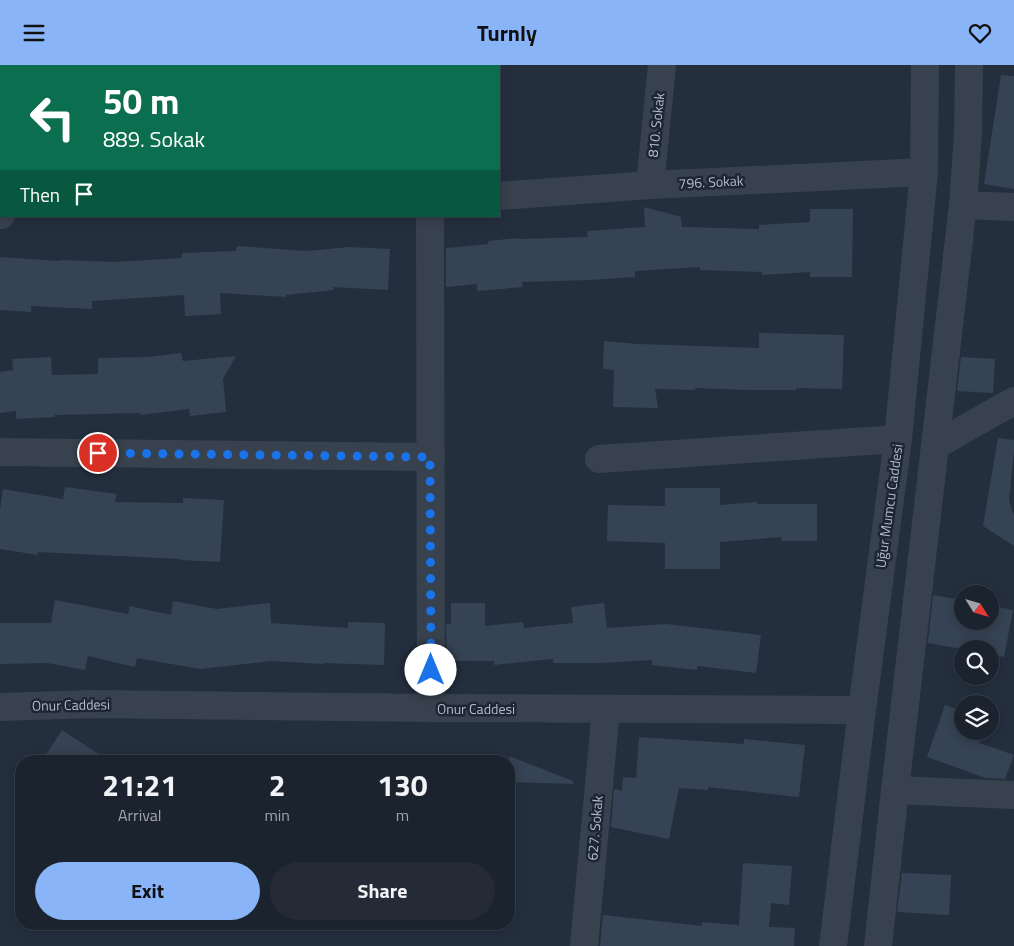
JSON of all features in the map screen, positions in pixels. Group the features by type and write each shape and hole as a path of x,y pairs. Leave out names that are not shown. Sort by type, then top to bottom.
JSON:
{"street":[{"name":"810. Sokak","path":"650,185 662,65"},
{"name":"Uğur Mumcu Caddesi","path":"833,946 898,439 924,172 925,65"},
{"path":"878,946 963,205 968,134 969,65"},
{"name":"796. Sokak","path":"500,196 650,185 924,172"},
{"path":"963,205 1014,207"},
{"path":"430,217 431,709"},
{"path":"936,445 1014,401"},
{"path":"599,459 898,439"},
{"path":"0,452 430,457"},
{"name":"Onur Caddesi","path":"0,707 93,704 431,709 862,710"},
{"name":"627. Sokak","path":"584,946 606,709"},
{"path":"895,789 1014,795"}],"building":[{"path":"1001,75 1014,76 1014,189 984,184"},
{"path":"644,207 681,217 682,227 759,229 759,225 810,222 810,209 853,209 852,277 810,277 810,272 762,275 762,272 700,270 700,267 635,271 635,277 522,282 523,287 477,291 477,284 446,287 446,248 488,244 488,241 519,238 588,237 587,231 645,227"},
{"path":"237,246 308,251 349,247 390,249 388,290 333,287 334,290 286,295 286,297 220,293 221,314 185,316 184,295 92,301 92,309 31,306 31,312 0,310 0,257 116,262 182,258 182,253 236,251"},
{"path":"759,333 844,335 842,389 655,389 658,408 613,407 614,370 603,369 604,341 759,348"},
{"path":"181,353 183,361 236,356 223,379 226,412 190,416 189,409 141,415 140,413 54,415 55,417 16,419 16,411 0,413 0,372 13,370 12,359 51,357 52,375 98,374 98,358 148,357"},
{"path":"961,357 995,359 993,393 957,391"},
{"path":"998,438 1014,440 1009,500 1014,516 1014,546 983,526"},
{"path":"65,487 117,494 115,502 183,503 183,498 224,500 220,562 38,552 38,555 0,549 0,510 3,489 63,499"},
{"path":"665,488 720,488 720,505 757,502 757,504 817,504 817,541 782,541 781,537 720,542 720,569 665,569 665,543 607,541 608,505 665,506"},
{"path":"933,595 954,599 954,630 999,630 999,607 1013,610 1004,657 999,656 999,640 954,640 954,648 928,643"},
{"path":"55,600 128,614 130,606 171,615 173,601 217,609 270,603 271,623 348,628 348,622 385,623 384,665 271,661 200,669 137,658 135,667 88,656 85,670 47,663 0,664 0,623 51,623"},
{"path":"451,603 485,603 485,626 523,622 524,628 573,623 571,607 604,603 607,628 666,624 761,635 756,673 697,666 697,670 652,665 652,660 553,663 553,659 494,665 494,661 447,661 446,624 451,624"},
{"path":"945,705 954,708 954,740 980,740 979,743 1014,755 1005,779 986,778 927,757"},
{"path":"62,730 100,755 46,755"},
{"path":"639,737 744,744 744,739 805,745 799,797 708,787 708,790 679,788 669,839 611,827 614,789 622,791 623,777 636,778"},
{"path":"515,758 573,781 573,784 515,782"},
{"path":"743,863 792,866 789,905 771,903 769,927 795,928 794,946 600,946 603,915 702,926 702,922 739,925"},
{"path":"902,873 951,875 949,915 897,912"}],"route":[{"path":"98,453 430,457 431,670"}]}
